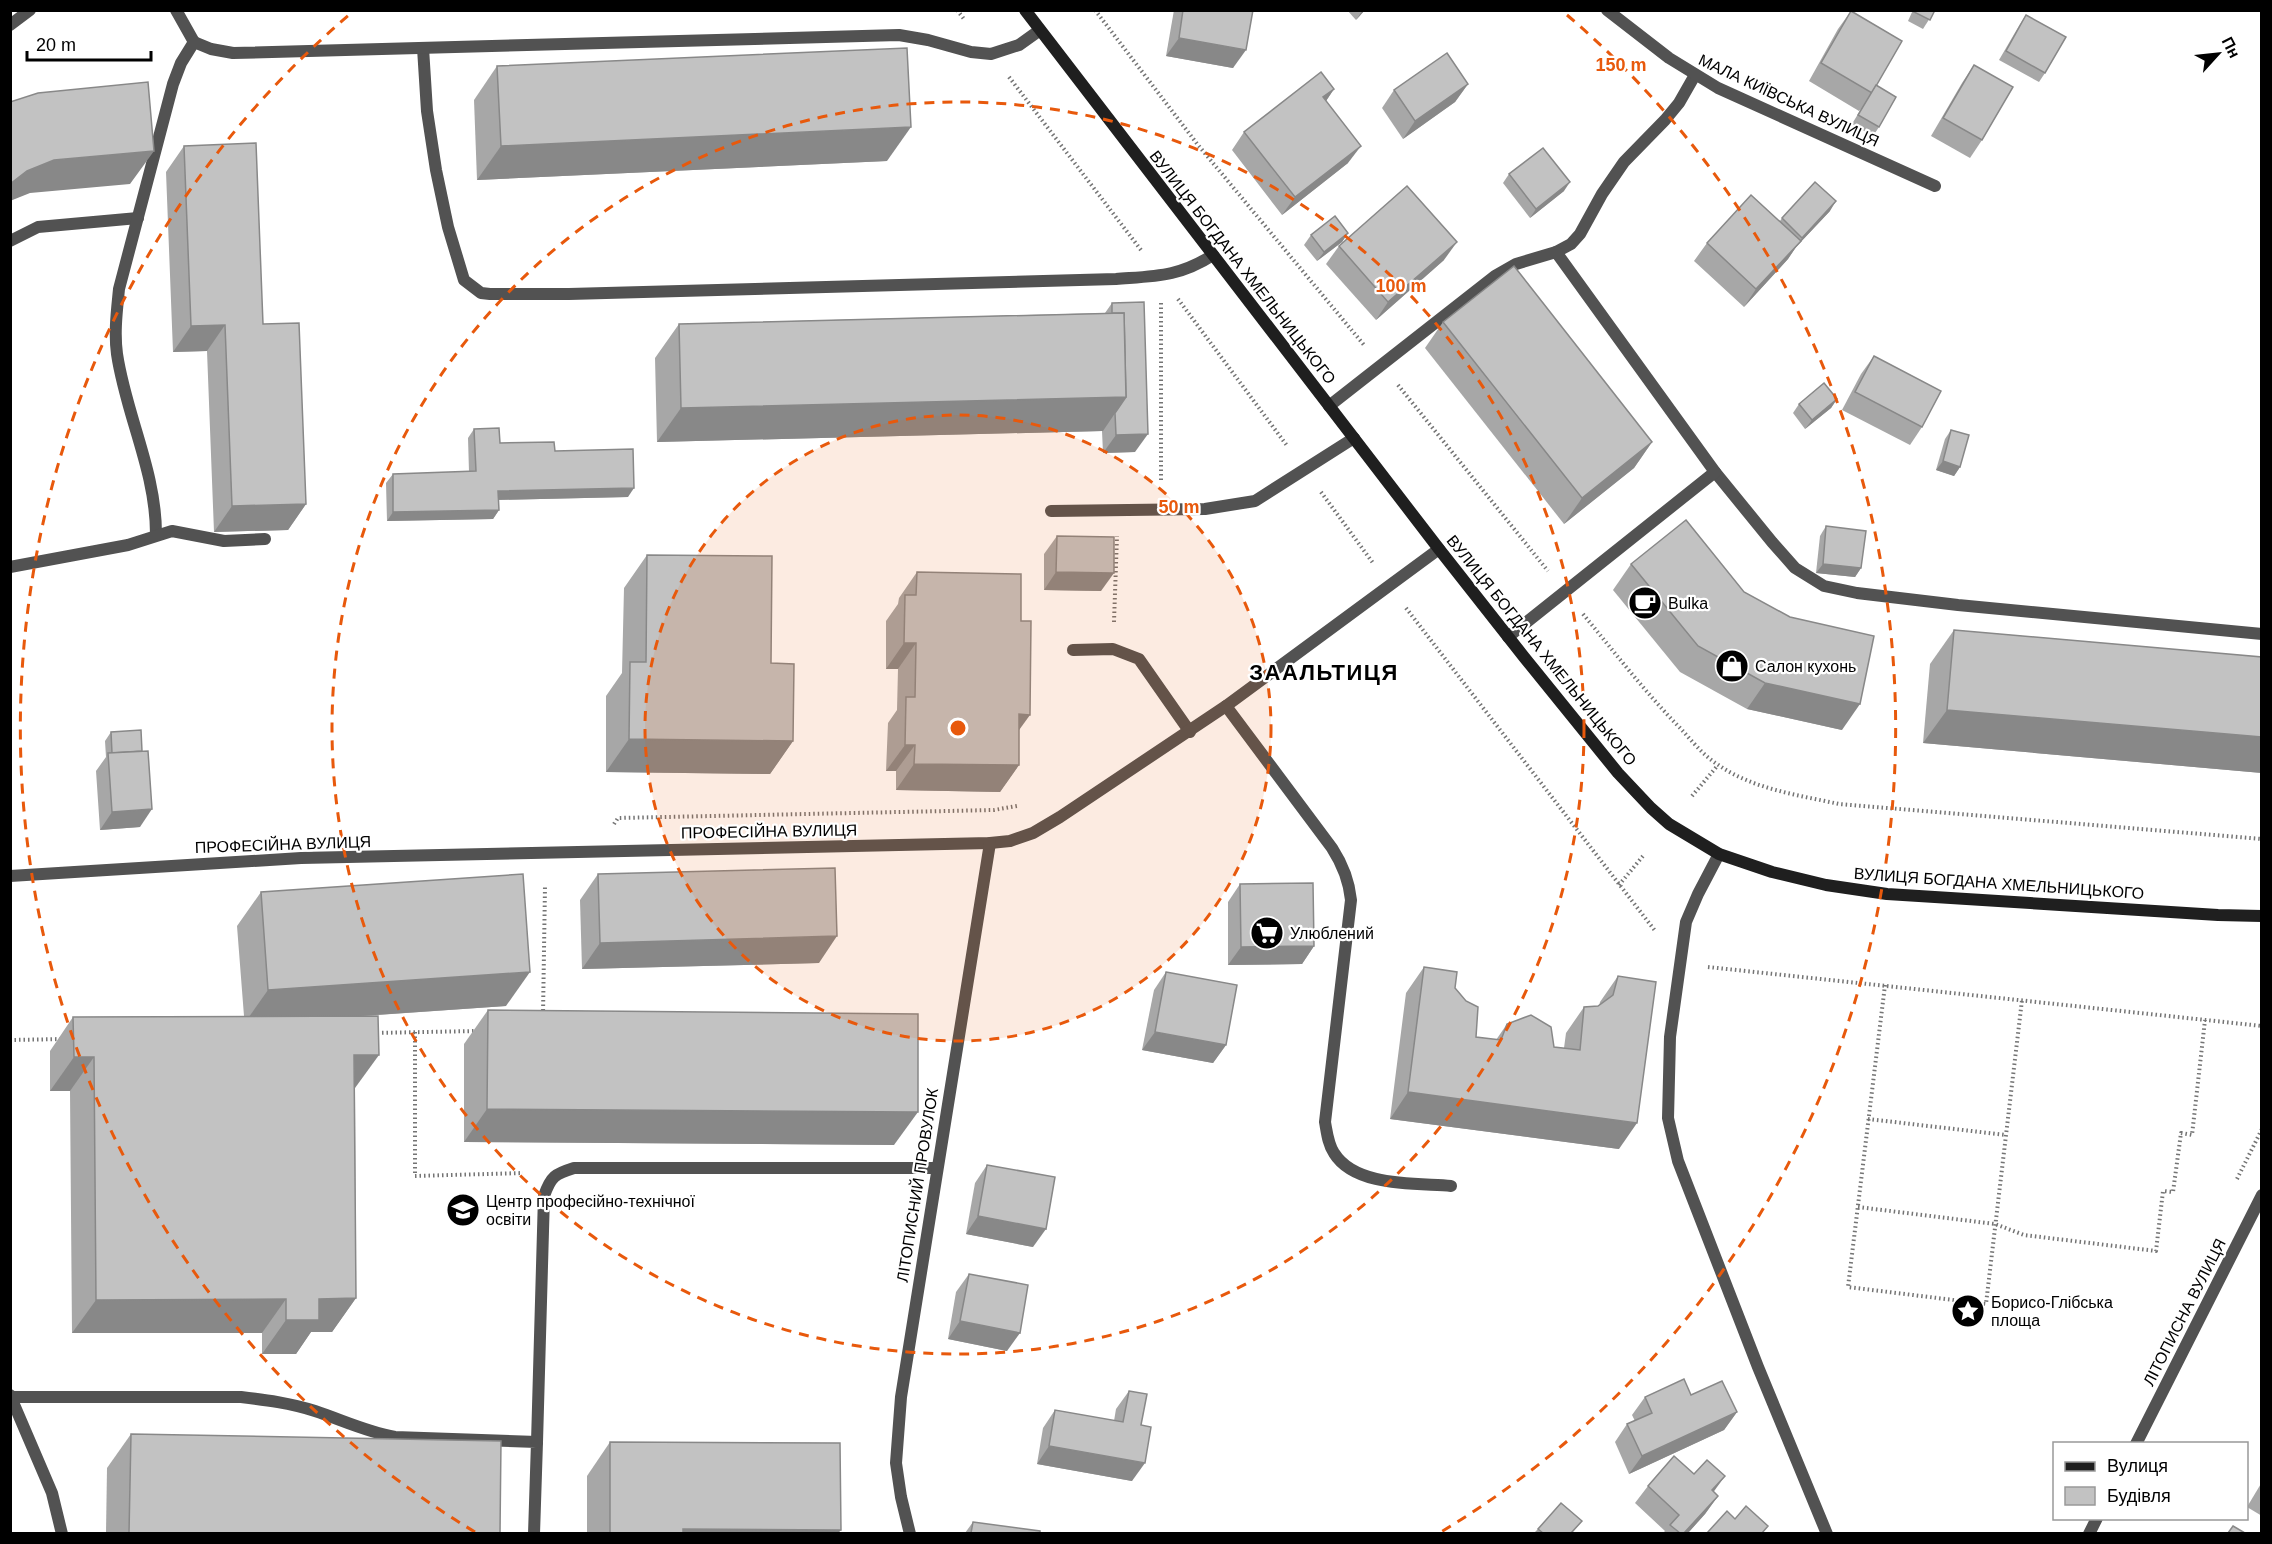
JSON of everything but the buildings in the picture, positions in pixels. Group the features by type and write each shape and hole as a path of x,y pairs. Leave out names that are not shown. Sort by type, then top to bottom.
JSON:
{"main road":[{"name":"ВУЛИЦЯ БОГДАНА ХМЕЛЬНИЦЬКОГО","path":"1025,10 1508,637 1611,764 1651,808 1679,831 1719,854 1772,872 1815,883 1887,894 2262,916"}],"street":[{"path":"10,26 30,10"},
{"path":"176,10 194,42 211,49 233,53 889,35 927,40 971,52 991,54 1018,45 1041,30"},
{"name":"МАЛА КИЇВСЬКА ВУЛИЦЯ","path":"1608,10 1695,75 1718,88 1935,186"},
{"path":"156,534 153,490 117,353 116,319 119,289 173,84 181,63 194,42"},
{"path":"423,48 427,111 448,227 464,280 481,293 521,295 1023,283 1161,275 1195,267 1213,255"},
{"path":"1329,406 1495,276 1516,264 1557,252 1570,244 1580,234 1602,194 1624,162 1679,103 1695,75"},
{"path":"10,242 38,227 138,218"},
{"path":"1557,252 1715,472 1795,568 1824,586 1857,593 1958,605 2262,634"},
{"path":"1051,511 1205,509 1254,501 1354,438"},
{"path":"1508,637 1715,472"},
{"path":"10,567 128,545 156,534 172,531 224,541 266,539"},
{"name":"ПРОФЕСІЙНА ВУЛИЦЯ","path":"10,876 301,858 1010,841 1033,833 1060,817 1190,732 1438,549"},
{"path":"1074,650 1113,649 1139,659 1190,732"},
{"path":"1226,706 1332,848 1341,863 1350,887 1351,900 1325,1122 1331,1147 1342,1162 1364,1177 1451,1186"},
{"name":"ЛІТОПИСНИЙ ПРОВУЛОК","path":"910,1533 896,1463 897,1438 909,1338 990,843"},
{"path":"1719,854 1686,922 1670,1037 1668,1118 1678,1161 1758,1367 1827,1533"},
{"path":"534,1533 544,1196 549,1181 559,1173 574,1168 937,1168"},
{"name":"ЛІТОПИСНА ВУЛИЦЯ","path":"2137,1442 2262,1195"},
{"path":"62,1533 52,1493 11,1396 241,1397 277,1401 314,1410 373,1434 395,1437 537,1442"}],"path":[{"path":"1095,10 1198,145 1382,366 1664,712 1705,755 1718,765 1753,782 1790,794 1839,804 2262,839"},
{"path":"1161,275 1161,509"},
{"path":"1113,649 1118,510"},
{"path":"1365,568 1372,562"},
{"path":"1692,796 1718,765"},
{"path":"597,852 618,818 994,810 1022,805"},
{"path":"1619,885 1643,856"},
{"path":"543,1018 545,886"},
{"path":"1885,985 1848,1287 1986,1304 2022,1000"},
{"path":"1858,1207 1995,1224 2024,1235 2156,1251 2163,1191 2173,1192 2181,1133 2192,1135 2205,1019"},
{"path":"368,1033 485,1031"},
{"path":"416,1032 415,1176 559,1173"},
{"path":"10,1040 70,1039"},
{"path":"1868,1119 2006,1136"}],"place":[{"name":"Bulka","path":"1645,603"},
{"name":"Салон кухонь","path":"1732,666"},
{"name":"Улюблений","path":"1267,933"},
{"name":"Центр професійно-технічної освіти","path":"463,1210"},
{"name":"Борисо-Глібська площа","path":"1968,1311"}],"district":[{"name":"ЗААЛЬТИЦЯ","path":"1324,672"}]}
